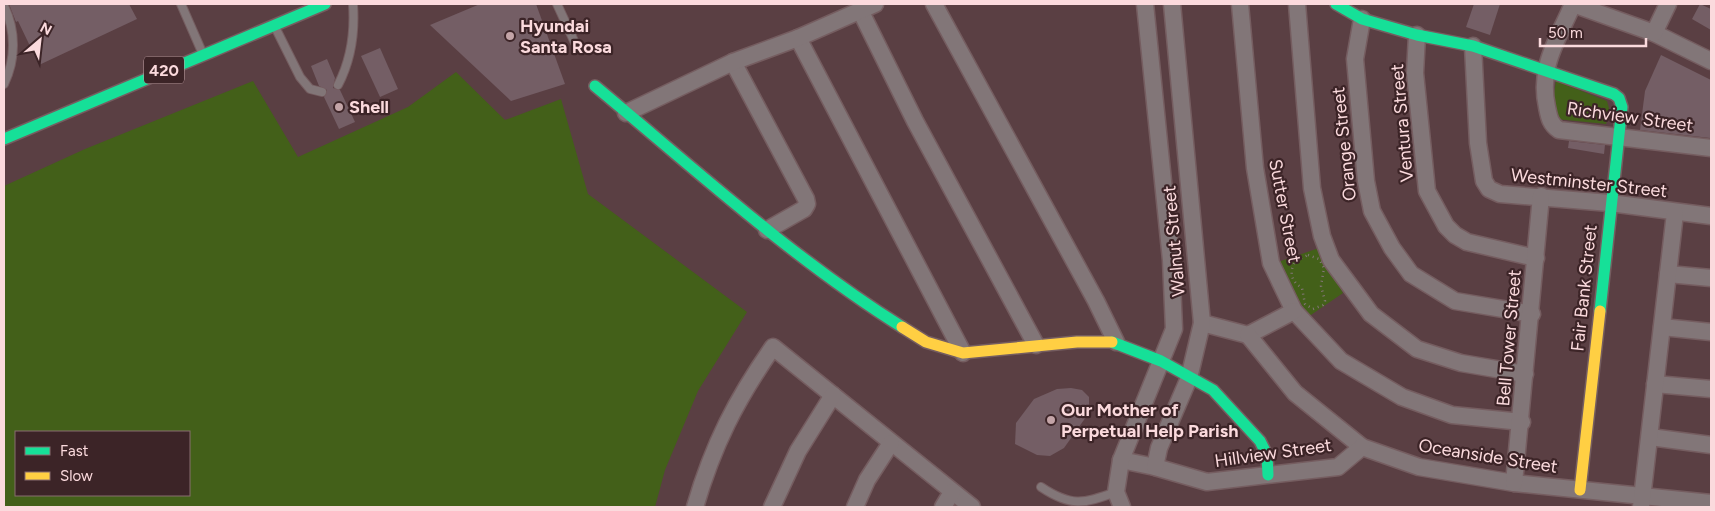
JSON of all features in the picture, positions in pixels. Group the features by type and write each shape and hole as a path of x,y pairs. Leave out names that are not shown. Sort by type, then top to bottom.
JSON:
{"street":[{"name":"420","path":"4,139 202,53 274,26 325,4"},
{"path":"934,4 1096,301 1116,342"},
{"path":"1119,500 1121,460 1174,329 1171,260 1145,4"},
{"name":"Walnut Street","path":"1155,466 1159,448 1188,378 1202,323 1172,4"},
{"name":"Sutter Street","path":"1240,4 1255,168 1271,263 1294,311 1341,361 1402,397 1452,415 1522,422"},
{"path":"1297,4 1312,188 1322,236 1330,260 1371,314 1418,348 1462,363 1525,374"},
{"path":"1336,4 1362,19 1417,35 1473,46 1544,70"},
{"path":"1573,4 1654,33 1711,61"},
{"name":"Richview Street","path":"1573,4 1544,70 1543,92 1550,122 1553,126 1559,130 1711,148"},
{"path":"1654,33 1668,4"},
{"path":"626,113 733,62 798,38 867,7 915,121 1036,345"},
{"name":"Orange Street","path":"1362,19 1355,59 1366,181 1372,211 1392,248 1411,274 1455,301 1532,314"},
{"name":"Ventura Street","path":"1417,35 1415,73 1427,191 1441,217 1455,235 1467,242 1536,258"},
{"path":"798,38 963,352"},
{"name":"Westminster Street","path":"1473,46 1478,143 1484,181 1489,189 1500,194 1610,203 1675,213 1711,216"},
{"path":"733,62 806,198 807,204 804,209 767,230"},
{"name":"Fair Bank Street","path":"1544,70 1614,94 1619,98 1622,107 1580,490"},
{"path":"595,86 767,230 865,304 926,342 963,352 1036,345 1116,342 1161,361 1188,378 1213,390 1260,441 1267,455 1268,475"},
{"name":"Bell Tower Street","path":"1514,483 1522,422 1541,196"},
{"path":"1641,501 1675,213"},
{"path":"1668,274 1711,278"},
{"path":"1202,323 1248,335 1294,311"},
{"path":"1662,327 1711,332"},
{"name":"Oceanside Street","path":"1248,335 1295,393 1362,447 1419,467 1514,483 1580,490 1641,501 1711,503"},
{"path":"695,507 705,472 727,422 744,388 773,346 972,507"},
{"path":"1655,384 1711,389"},
{"path":"772,507 798,451 832,395"},
{"path":"1650,437 1711,445"},
{"path":"855,507 868,480 891,443"},
{"name":"Hillview Street","path":"1121,460 1155,466 1207,482 1338,467 1362,447"},
{"path":"943,507 952,492"}],"lane":[{"path":"181,4 202,53"},
{"path":"338,85 345,71 352,44 353,4"},
{"path":"557,4 575,43"},
{"path":"4,6 12,23 13,52 4,84"},
{"path":"274,26 300,77 310,89 322,92"},
{"path":"1041,487 1061,500 1076,502 1119,500"}],"path":[{"path":"1301,256 1315,256 1323,263 1324,272 1321,286 1325,301 1319,307 1313,309 1305,304 1302,288 1293,281 1291,268 1301,256"}],"green space":[{"path":"456,72 505,120 561,99 588,194 747,312 698,391 665,470 655,507 4,507 4,186 85,149 253,81 298,157 408,107"},
{"path":"1556,81 1607,101 1610,112 1606,124 1556,119 1552,105"},
{"path":"1319,248 1343,293 1308,317 1278,262"}],"building":[{"path":"9,4 129,4 137,19 39,65 18,21 16,22"},
{"path":"480,4 536,4 565,84 511,101 430,25"},
{"path":"1474,4 1500,4 1490,35 1466,27"},
{"path":"1700,4 1711,9 1711,30 1692,19"},
{"path":"380,48 398,89 380,97 361,56"},
{"path":"1661,55 1711,80 1710,138 1640,130 1645,91"},
{"name":"Shell","path":"327,59 335,78 333,88 340,90 355,122 339,129 324,97 327,90 319,86 311,66"},
{"path":"1569,141 1605,145 1604,154 1568,148"},
{"name":"Our Mother of Perpetual Help Parish","path":"1071,388 1082,390 1089,397 1089,407 1086,417 1064,448 1050,456 1037,455 1015,444 1016,423 1034,399 1057,389"}],"traffic: fast":[{"path":"4,139 325,4"},
{"path":"1336,4 1362,19 1417,35 1473,46 1614,94 1619,98 1622,107 1600,311"},
{"path":"595,86 707,181 783,242 861,300 902,327"},
{"path":"1112,342 1161,361 1213,390 1260,441 1267,455 1268,475"}],"traffic: slow":[{"path":"1580,490 1600,311"},
{"path":"902,327 926,342 963,353 1077,342 1112,342"}],"place":[{"name":"Hyundai Santa Rosa","path":"510,36"},
{"name":"Shell","path":"339,107"},
{"name":"Our Mother of Perpetual Help Parish","path":"1051,420"}]}
